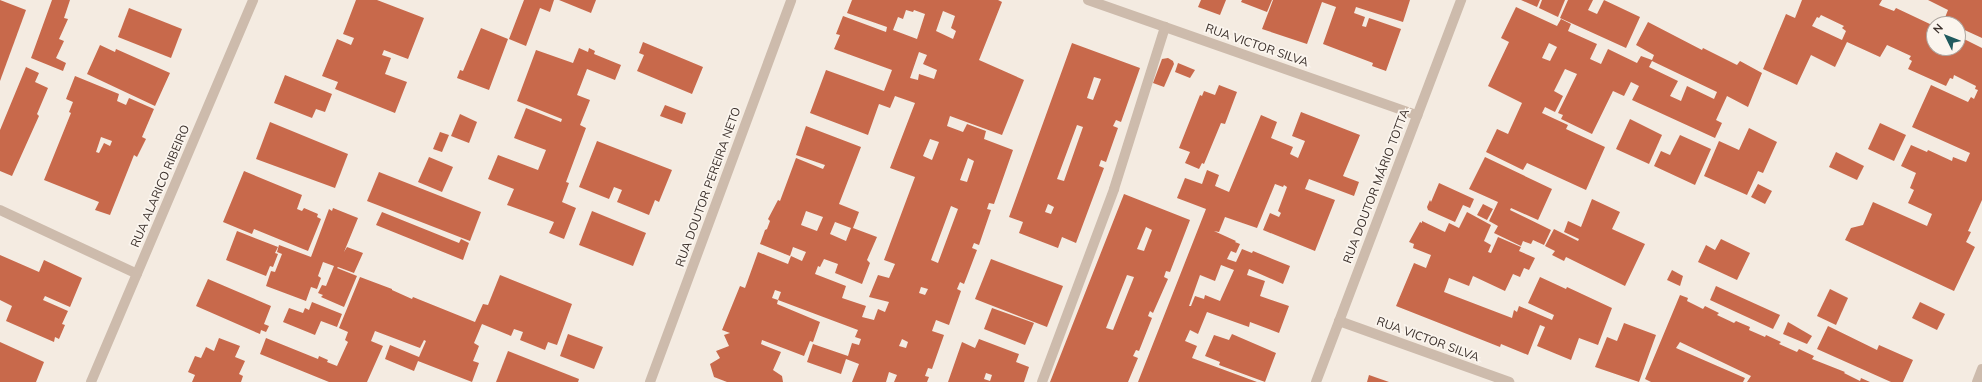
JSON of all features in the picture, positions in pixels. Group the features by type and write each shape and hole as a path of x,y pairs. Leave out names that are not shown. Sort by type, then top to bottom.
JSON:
{"street":[{"name":"RUA ALARICO RIBEIRO","path":"91,382 253,0"},
{"name":"RUA DOUTOR PEREIRA NETO","path":"650,382 791,0"},
{"name":"RUA VICTOR SILVA","path":"1088,0 1417,115"},
{"name":"RUA DOUTOR MÁRIO TOTTA","path":"1316,382 1461,0"},
{"path":"1042,382 1114,189 1165,27"},
{"path":"0,210 137,274"},
{"name":"RUA VICTOR SILVA","path":"1339,321 1509,382"},
{"path":"1977,382 1982,369"}],"building":[{"path":"0,0 26,10 0,81"},
{"path":"52,0 70,0 64,18 68,19 59,39 64,41 56,58 66,63 63,71 31,58"},
{"path":"356,0 377,0 424,18 408,59 384,50 382,55 391,58 385,74 407,82 395,113 335,89 338,82 322,76 337,39 351,45 354,38 343,34"},
{"path":"524,0 554,0 550,12 540,8 526,46 509,39"},
{"path":"559,0 596,0 591,13"},
{"path":"852,0 998,0 1002,2 979,60 1024,80 1002,135 950,116 947,126 963,132 967,124 986,131 984,139 1013,150 994,204 989,203 987,209 991,210 979,245 974,243 972,248 977,250 964,284 960,282 957,289 961,291 949,325 936,320 932,331 944,335 932,369 928,368 925,376 929,377 927,382 894,382 897,375 889,372 886,382 852,382 859,364 846,359 841,374 807,362 813,344 848,356 852,343 859,345 861,339 855,337 858,330 778,300 777,304 820,322 813,342 810,341 804,356 762,340 761,344 781,352 773,370 782,376 783,382 727,382 714,377 710,364 720,358 716,351 729,346 724,335 730,333 722,330 740,286 745,288 758,252 788,264 791,256 802,261 806,252 793,247 790,256 760,244 770,221 768,219 778,200 780,201 796,158 823,169 825,165 796,155 806,126 861,147 839,204 859,212 853,228 877,237 867,260 870,263 862,284 835,273 838,264 824,259 820,267 818,266 815,274 846,286 842,298 866,306 862,317 874,320 878,309 885,312 889,302 869,297 878,275 889,278 895,264 884,260 915,177 890,168 915,103 895,96 890,108 879,104 868,135 810,113 826,70 884,91 892,70 834,49 840,35 836,34 843,16 886,32 887,27 847,13","holes":["906,10 913,12 914,10 925,14 917,39 893,30 898,17 903,19","943,11 955,16 951,28 956,31 953,39 936,31","919,52 927,55 923,64 937,70 934,79 919,74 918,80 910,78","930,139 939,142 932,160 923,156","968,158 974,161 967,182 960,180","951,206 958,209 938,263 931,260","806,211 823,217 817,231 801,225","835,222 851,228 846,241 830,234","921,287 928,289 925,295 919,293","775,290 781,292 778,300 772,298","902,339 908,342 906,348 899,346"]},
{"path":"1201,0 1226,0 1220,15 1198,7"},
{"path":"1242,0 1272,0 1267,12 1241,2"},
{"path":"1273,0 1410,0 1403,22 1356,7 1354,13 1365,17 1362,26 1366,27 1369,18 1401,29 1386,71 1372,66 1373,63 1323,44 1336,7 1322,2 1307,44 1262,29"},
{"path":"1521,0 1540,0 1537,7"},
{"path":"1542,0 1565,0 1558,17 1539,8"},
{"path":"1568,0 1593,0 1588,10 1597,14 1604,0 1640,17 1626,48 1560,18"},
{"path":"1802,0 1882,0 1879,5 1894,11 1896,8 1926,22 1926,56 1966,56 1966,40 1982,48 1982,200 1968,231 1971,232 1966,242 1975,247 1954,291 1845,240 1851,228 1863,225 1873,202 1927,226 1932,214 1908,203 1914,190 1910,188 1916,173 1901,166 1911,145 1927,152 1928,150 1952,161 1953,157 1966,162 1970,153 1912,127 1931,85 1968,102 1971,97 1974,99 1978,90 1975,89 1976,86 1954,75 1953,79 1950,78 1946,86 1908,69 1912,61 1909,59 1911,56 1887,45 1880,57 1847,42 1835,67 1811,55 1797,85 1763,69 1786,14 1795,18","holes":["1821,15 1844,26 1842,28 1846,31 1842,40 1812,26 1817,17 1819,18"]},
{"path":"1928,0 1982,0 1982,38 1966,31 1966,16 1946,16 1948,10"},
{"path":"1516,7 1557,26 1561,19 1571,24 1568,31 1597,44 1590,59 1601,64 1608,49 1637,63 1641,56 1652,60 1654,55 1636,45 1648,22 1702,50 1703,48 1737,65 1740,61 1762,73 1748,107 1727,96 1716,120 1722,123 1715,138 1632,100 1639,86 1631,82 1624,96 1613,91 1592,134 1561,119 1563,115 1558,113 1577,74 1565,69 1554,91 1563,96 1555,112 1545,107 1542,113 1568,125 1566,129 1605,147 1586,190 1527,163 1523,170 1486,152 1497,129 1508,134 1522,103 1488,86 1509,42 1501,38","holes":["1549,43 1557,47 1550,61 1542,58","1652,61 1717,92 1714,99 1687,86 1681,101 1670,96 1678,81 1649,67"]},
{"path":"129,8 182,29 171,58 118,37"},
{"path":"481,28 508,39 489,90 457,78 460,70 463,71"},
{"path":"643,42 703,67 692,94 637,71 644,55 639,53"},
{"path":"1072,43 1140,68 1121,122 1116,120 1113,126 1118,128 1106,162 1101,160 1099,166 1104,168 1076,243 1062,237 1058,248 1019,233 1023,222 1009,217","holes":["1094,77 1101,79 1093,100 1087,98","1077,125 1083,127 1064,181 1057,179","1048,204 1054,207 1051,214 1045,212"]},
{"path":"100,45 115,52 116,49 170,73 155,106 87,74"},
{"path":"579,48 588,52 589,48 595,51 594,54 621,65 615,80 587,69 577,95 590,100 580,125 586,128 566,182 569,183 562,202 576,208 564,239 549,233 554,222 507,205 514,189 488,179 498,155 538,170 546,150 514,138 526,108 561,122 562,119 517,101 536,50 573,63"},
{"path":"1168,58 1173,61 1174,64 1164,87 1153,83 1162,59"},
{"path":"1178,63 1195,70 1190,78 1175,72"},
{"path":"26,67 39,73 35,82 48,88 37,114 39,116 12,176 0,171 0,130"},
{"path":"285,75 332,94 325,112 316,109 312,118 274,103"},
{"path":"75,76 119,94 117,101 126,105 129,98 154,109 142,137 146,139 137,157 134,155 110,215 95,210 99,202 44,180 71,113 69,112 73,102 66,99","holes":["101,137 112,141 110,146 104,143 99,153 96,152"]},
{"path":"1219,85 1237,92 1225,124 1221,123 1204,164 1202,163 1199,169 1185,163 1190,152 1179,148 1200,95 1202,96 1204,91 1215,95"},
{"path":"665,105 686,113 682,124 660,116"},
{"path":"1301,112 1360,135 1343,176 1359,182 1354,196 1309,179 1305,189 1335,200 1315,251 1263,230 1270,213 1279,217 1281,213 1278,211 1287,187 1284,185 1283,187 1275,184 1257,228 1225,217 1219,232 1214,231 1240,244 1236,253 1231,251 1227,259 1236,262 1242,249 1252,253 1253,251 1290,266 1283,284 1249,269 1247,275 1265,281 1260,296 1289,306 1279,333 1250,322 1249,327 1207,312 1198,334 1190,330 1185,341 1197,346 1192,358 1257,382 1138,382 1206,209 1177,198 1185,178 1202,184 1207,170 1219,175 1215,186 1229,192 1261,115 1277,122 1271,138 1293,147 1290,154 1298,158 1305,141 1292,136","holes":["1221,265 1234,270 1220,301 1205,295 1204,299 1195,296 1191,306 1189,306 1200,275 1215,281"]},
{"path":"460,114 477,122 469,143 451,136"},
{"path":"1630,119 1662,135 1649,164 1616,149"},
{"path":"270,122 348,154 335,188 256,159"},
{"path":"1880,123 1906,135 1894,161 1868,149"},
{"path":"1749,128 1777,142 1763,173 1758,171 1747,195 1704,176 1719,141 1739,150"},
{"path":"440,132 449,135 442,152 433,149"},
{"path":"1680,135 1711,149 1695,185 1654,166 1661,151 1670,155"},
{"path":"597,141 672,170 659,202 655,200 649,215 617,202 622,190 614,187 609,199 579,187"},
{"path":"1836,152 1864,166 1857,180 1829,167"},
{"path":"429,157 453,167 442,192 418,182"},
{"path":"1485,157 1552,189 1538,220 1511,208 1510,210 1551,230 1544,245 1533,240 1531,244 1523,241 1521,246 1494,233 1498,226 1489,221 1498,202 1469,189"},
{"path":"244,171 302,195 297,209 302,211 304,208 318,214 317,217 321,219 308,251 254,229 252,234 223,222"},
{"path":"379,172 481,212 470,241 367,201"},
{"path":"1439,183 1474,199 1470,208 1463,205 1455,222 1428,210 1427,207 1430,200 1431,202"},
{"path":"1758,184 1772,191 1765,204 1751,197"},
{"path":"1124,194 1190,220 1170,272 1166,271 1164,277 1168,279 1153,313 1150,311 1148,316 1152,318 1139,351 1136,350 1133,356 1138,358 1128,382 1050,382","holes":["1146,227 1152,230 1144,251 1137,249","1127,275 1134,277 1113,330 1106,328"]},
{"path":"1592,199 1620,212 1612,229 1645,244 1625,286 1566,257 1564,261 1552,255 1555,251 1545,246 1554,229 1578,241 1579,239 1564,232 1568,221 1581,227"},
{"path":"1483,204 1493,209 1487,220 1477,215"},
{"path":"333,208 358,218 344,252 347,247 363,253 354,273 338,267 337,268 357,276 344,307 321,297 323,295 318,293 322,285 326,286 334,266 323,262 318,276 321,278 317,289 311,287 306,301 266,286 271,271 275,272 282,254 277,252 279,245 311,257 329,209 332,211"},
{"path":"592,211 646,233 633,266 579,245"},
{"path":"382,212 459,243 461,239 469,243 463,260 376,225"},
{"path":"1467,212 1491,225 1484,241 1491,245 1488,252 1491,253 1498,237 1521,247 1519,251 1535,258 1529,270 1524,268 1520,277 1513,274 1505,291 1473,276 1469,286 1449,278 1444,292 1512,318 1514,310 1517,312 1519,306 1552,320 1554,315 1528,303 1540,277 1566,289 1567,287 1612,308 1598,345 1579,338 1571,360 1537,346 1545,327 1540,325 1528,355 1501,344 1500,347 1396,306 1414,263 1426,268 1431,255 1413,248 1414,244 1409,242 1420,222 1422,223 1422,221 1445,232 1449,223 1459,228"},
{"path":"237,231 278,247 275,253 278,254 273,267 270,266 266,276 226,260"},
{"path":"1721,239 1750,253 1737,280 1698,262 1706,245 1715,250"},
{"path":"0,255 39,272 44,260 82,278 70,307 45,296 43,300 68,311 62,324 65,325 59,339 55,337 54,342 6,321 12,306 0,300"},
{"path":"991,259 1063,286 1047,327 975,299"},
{"path":"1672,270 1683,276 1680,286 1667,280"},
{"path":"500,275 572,304 557,345 548,342 545,350 520,340 523,332 514,329 511,336 482,324 474,343 479,346 473,361 479,363 472,382 418,361 414,371 385,359 390,345 419,357 426,341 424,340 420,348 375,331 371,341 383,346 367,382 329,382 260,354 266,338 318,359 319,356 328,360 327,362 337,366 348,342 345,340 348,332 339,328 360,277 392,289 412,299 413,297 475,322 483,304 488,305"},
{"path":"208,279 271,306 264,324 269,326 266,332 261,330 260,334 196,306"},
{"path":"1716,286 1780,315 1773,329 1710,300"},
{"path":"1830,289 1848,298 1836,325 1817,316"},
{"path":"1680,295 1688,298 1687,301 1703,309 1705,306 1719,313 1717,315 1734,323 1736,321 1750,327 1749,330 1765,337 1766,335 1781,342 1779,344 1797,352 1799,349 1814,356 1812,359 1845,372 1844,373 1860,381 1861,378 1870,382 1747,382 1751,376 1680,342 1676,348 1745,378 1743,382 1651,382 1645,379"},
{"path":"312,302 342,314 337,327 321,321 315,335 283,322 289,308 303,313 305,308 309,310"},
{"path":"1920,302 1945,314 1937,330 1912,318"},
{"path":"992,308 1034,323 1025,345 984,329"},
{"path":"1788,322 1812,336 1807,344 1783,334"},
{"path":"1624,323 1656,335 1639,382 1595,367 1607,337 1617,341"},
{"path":"1828,326 1877,350 1879,345 1913,360 1903,382 1891,382 1817,349"},
{"path":"568,334 603,347 594,369 560,356"},
{"path":"1232,334 1276,353 1265,382 1219,365 1220,362 1205,356 1214,335 1229,340"},
{"path":"219,338 240,346 235,357 245,361 239,374 243,376 241,382 192,382 195,375 188,372 195,356 201,358 206,347 214,351"},
{"path":"979,339 1019,354 1016,362 1029,367 1024,382 948,382 962,342 975,348","holes":["986,373 992,375 990,381 984,379"]},
{"path":"0,342 44,362 36,382 0,382"},
{"path":"508,351 579,379 578,382 496,382"},
{"path":"1369,375 1389,382 1367,382"}]}
